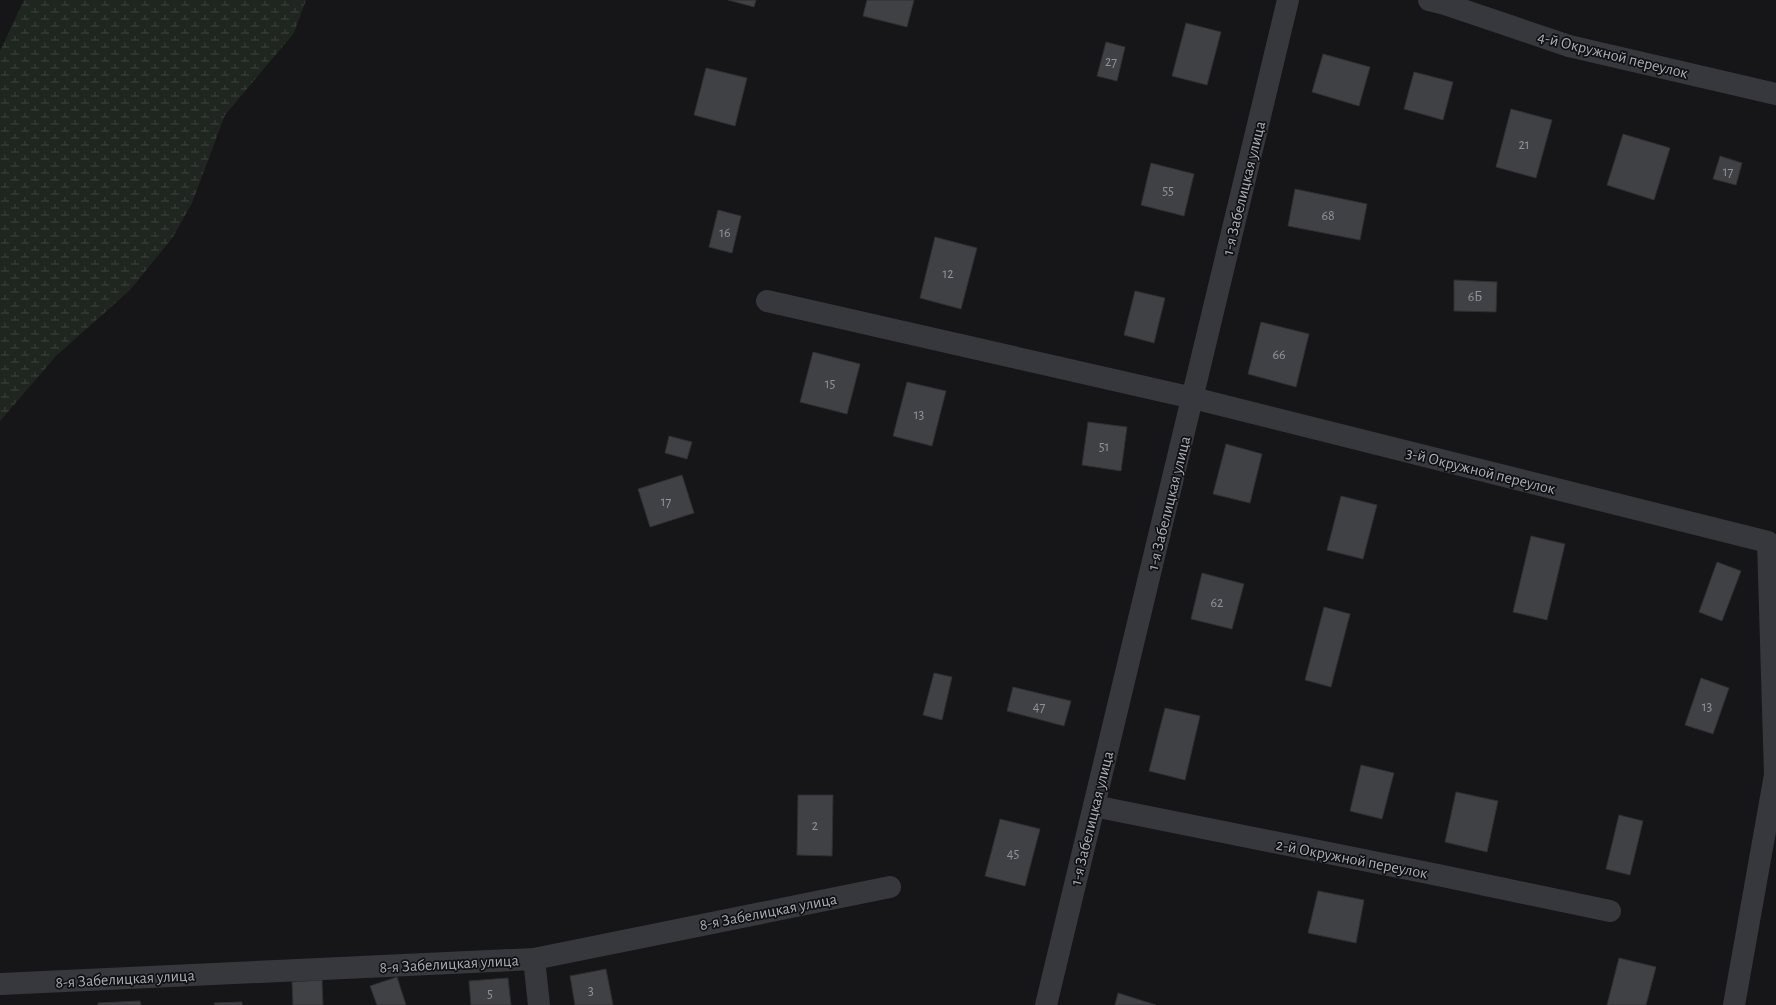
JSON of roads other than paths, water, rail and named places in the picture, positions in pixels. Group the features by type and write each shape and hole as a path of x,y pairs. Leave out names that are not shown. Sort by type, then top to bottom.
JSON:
{"street":[{"name":"1-я Забелицкая улица","path":"1046,1005 1288,0"},
{"name":"4-й Окружной переулок","path":"1429,0 1569,46 1776,94"},
{"name":"3-й Окружной переулок","path":"766,302 1193,398 1768,542 1775,775 1734,1005"},
{"name":"2-й Окружной переулок","path":"1094,806 1610,911"},
{"name":"8-я Забелицкая улица","path":"1,984 534,959 890,887"},
{"path":"534,959 539,1005"}]}
